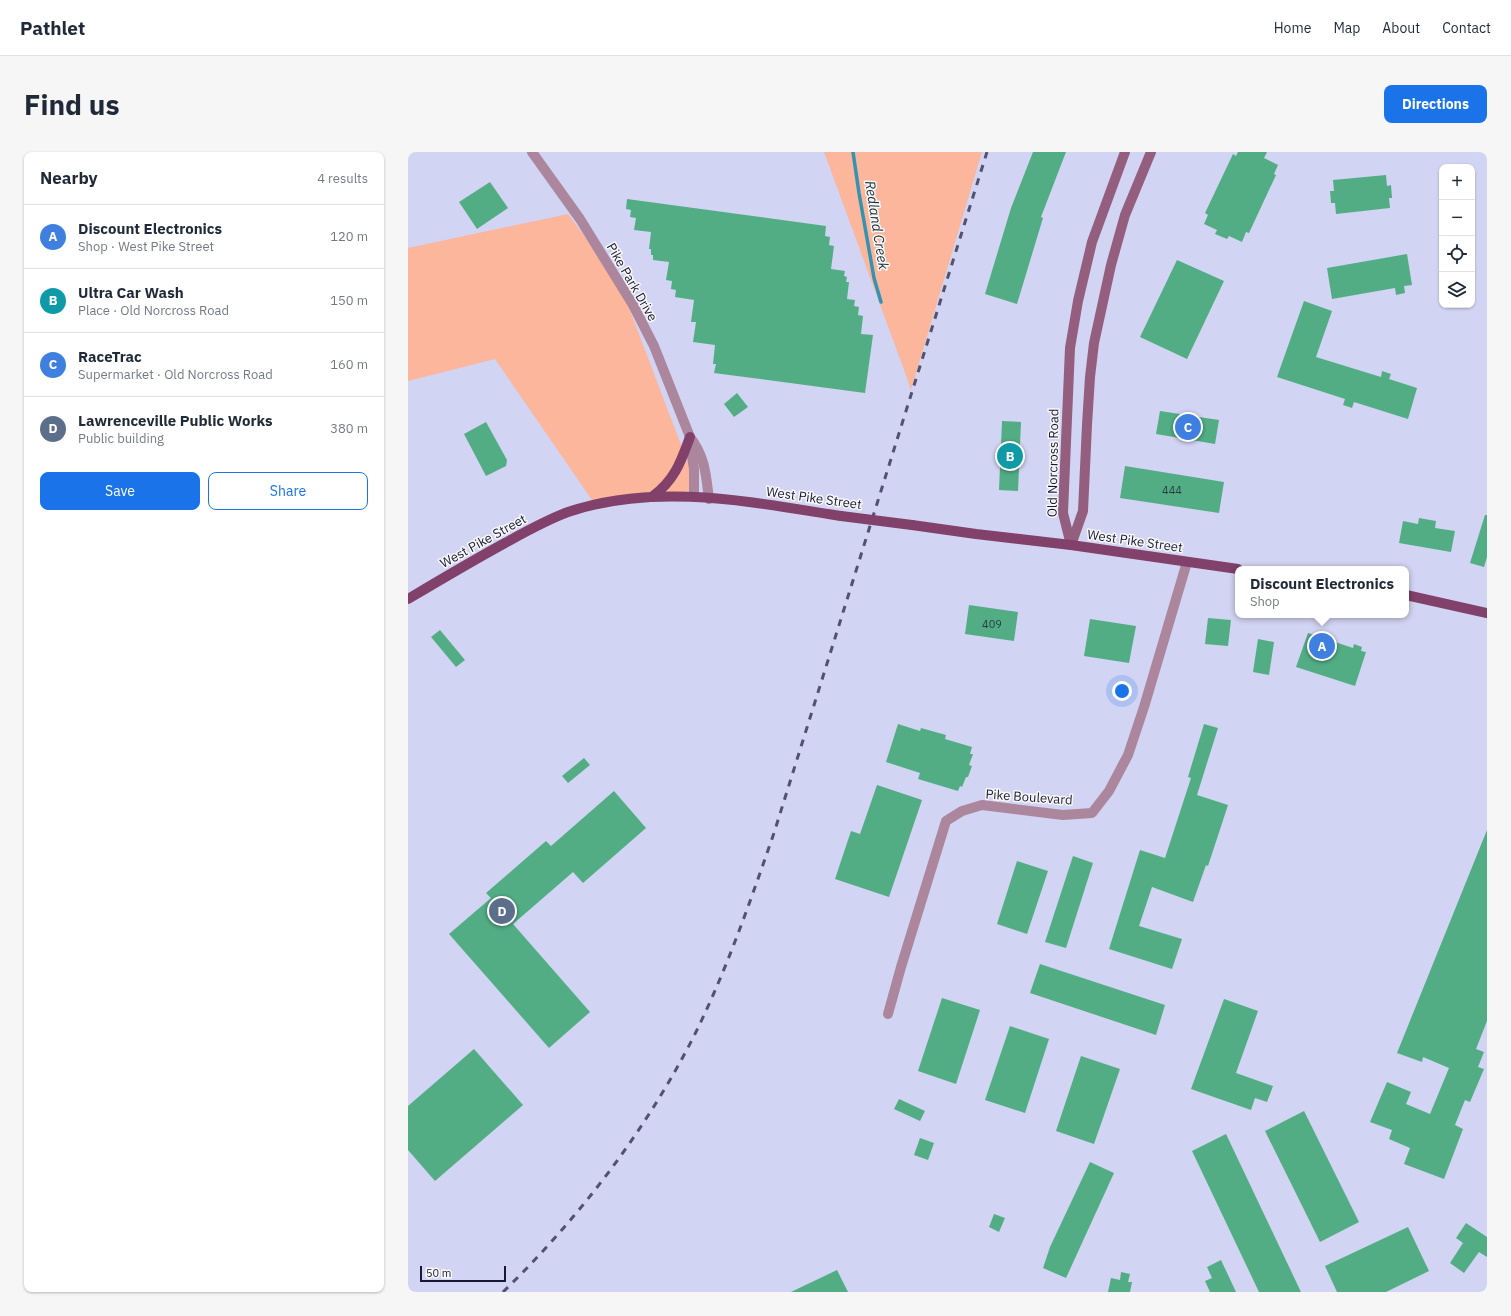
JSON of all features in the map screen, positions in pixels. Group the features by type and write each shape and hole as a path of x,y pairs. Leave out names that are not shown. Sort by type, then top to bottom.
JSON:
{"main road":[{"name":"Old Norcross Road","path":"1071,545 1063,513 1070,348 1078,301 1092,242 1125,152"},
{"path":"1071,545 1083,511 1086,425 1094,343 1110,265 1125,215 1151,152"},
{"path":"653,496 660,491 677,470 690,436"},
{"name":"West Pike Street","path":"408,599 497,547 566,512 632,497 653,496 694,497 742,501 841,516 1071,545 1235,569"},
{"path":"1409,596 1487,612"}],"street":[{"name":"Pike Park Drive","path":"532,152 580,219 633,305 654,346 690,436 699,450 704,464 709,499"},
{"name":"Pike Park Drive","path":"690,436 694,469 694,497"},
{"name":"Pike Boulevard","path":"888,1014 946,821 962,811 982,805 1063,815 1092,813 1109,791 1128,755 1187,562"}],"shaded area":[{"path":"824,152 982,152 911,390 907,378"},
{"path":"568,214 620,284 697,487 680,494 594,503 495,359 408,381 408,248"}],"building":[{"path":"1033,152 1066,152 1041,217 1043,218 1017,304 985,294 1011,208"},
{"path":"1238,152 1267,152 1264,158 1278,165 1274,174 1276,175 1249,233 1246,232 1242,242 1229,236 1227,239 1215,234 1217,230 1204,224 1208,215 1205,213 1233,154 1236,156"},
{"path":"1386,175 1387,186 1391,185 1392,198 1389,198 1390,208 1336,214 1335,203 1331,203 1330,191 1334,191 1333,180"},
{"path":"490,182 508,208 477,229 459,202"},
{"path":"627,199 826,226 825,236 830,237 829,245 834,246 831,269 845,271 844,276 847,277 846,282 849,282 847,299 855,300 854,306 859,307 858,315 863,316 861,334 873,335 865,393 714,373 716,364 713,364 715,345 693,342 696,322 691,322 694,300 675,297 676,290 671,289 672,281 666,280 669,262 653,260 651,249 649,249 651,232 634,230 636,218 630,217 631,210 626,209"},
{"path":"1407,254 1412,285 1404,286 1405,293 1396,295 1395,288 1332,299 1327,268"},
{"path":"1177,260 1224,281 1187,359 1140,337"},
{"path":"1304,301 1332,311 1316,357 1381,377 1382,371 1391,374 1389,379 1417,388 1408,419 1354,402 1352,408 1343,405 1345,399 1277,377"},
{"path":"737,393 748,407 734,417 724,404"},
{"path":"1160,411 1219,420 1215,444 1156,434"},
{"path":"1002,421 1021,422 1018,491 999,490"},
{"path":"486,422 507,460 506,466 486,476 464,434"},
{"path":"1125,466 1224,482 1219,513 1120,498"},
{"path":"1485,515 1487,515 1487,557 1484,567 1470,563"},
{"path":"1419,518 1436,521 1435,528 1455,531 1451,552 1399,543 1403,521 1418,524"},
{"path":"969,605 1018,612 1014,641 965,634"},
{"path":"1208,618 1231,620 1228,646 1205,644"},
{"path":"1090,619 1136,626 1129,663 1084,656"},
{"path":"440,630 465,660 456,667 431,637"},
{"path":"1308,633 1353,648 1354,644 1362,647 1361,651 1366,652 1355,686 1296,667"},
{"path":"1258,639 1274,642 1269,675 1253,672"},
{"path":"898,724 920,731 921,728 946,735 945,739 972,747 970,754 973,754 969,765 972,766 968,777 966,777 962,787 960,786 958,791 918,779 920,773 886,762"},
{"path":"1204,724 1218,728 1197,795 1228,805 1208,866 1206,865 1193,902 1152,887 1139,926 1182,939 1172,969 1109,949 1140,850 1165,858 1191,778 1188,777"},
{"path":"584,758 590,765 568,783 562,776"},
{"path":"877,785 922,800 889,897 835,879 851,831 860,834"},
{"path":"614,791 646,828 583,883 573,872 513,924 590,1012 549,1048 449,934 491,898 486,893 546,841 551,846"},
{"path":"1487,830 1487,1021 1476,1049 1484,1052 1478,1067 1484,1069 1470,1102 1465,1100 1455,1125 1463,1129 1444,1179 1404,1164 1410,1148 1389,1139 1392,1130 1370,1122 1387,1082 1411,1092 1406,1104 1430,1114 1449,1068 1423,1057 1422,1062 1397,1053"},
{"path":"1073,856 1093,863 1066,948 1045,942"},
{"path":"1017,861 1048,871 1027,934 997,924"},
{"path":"1040,964 1165,1005 1156,1035 1030,993"},
{"path":"942,998 980,1010 956,1084 918,1071"},
{"path":"1224,999 1258,1011 1236,1073 1273,1086 1267,1102 1255,1098 1251,1110 1191,1089"},
{"path":"1010,1026 1049,1039 1025,1113 985,1100"},
{"path":"474,1049 523,1105 435,1181 408,1150 408,1106"},
{"path":"1081,1056 1120,1069 1094,1144 1056,1131"},
{"path":"899,1099 925,1111 920,1121 894,1109"},
{"path":"1304,1111 1359,1222 1320,1242 1265,1131"},
{"path":"1226,1134 1301,1292 1259,1292 1192,1151"},
{"path":"920,1138 934,1143 928,1160 914,1155"},
{"path":"1090,1162 1114,1173 1066,1278 1043,1268 1050,1247"},
{"path":"994,1214 1005,1218 999,1232 989,1227"},
{"path":"1466,1223 1487,1237 1487,1257 1479,1252 1464,1273 1450,1263 1463,1243 1456,1238"},
{"path":"1408,1227 1429,1271 1386,1292 1337,1292 1325,1266"},
{"path":"1221,1260 1236,1292 1210,1292 1205,1281 1212,1278 1207,1267"},
{"path":"837,1270 848,1292 791,1292"},
{"path":"1121,1272 1130,1274 1128,1282 1132,1282 1130,1292 1108,1292 1111,1278 1120,1280"}],"waterway":[{"name":"Redland Creek","path":"853,152 874,278 881,302"}],"railway":[{"path":"503,1292 531,1264 584,1204 631,1141 674,1073 693,1038 716,988 747,911 774,833 987,152"}],"place":[{"name":"RaceTrac","path":"1188,427"},
{"name":"Ultra Car Wash","path":"1010,456"},
{"name":"Discount Electronics","path":"1322,646"},
{"name":"Lawrenceville Public Works","path":"502,911"}]}
